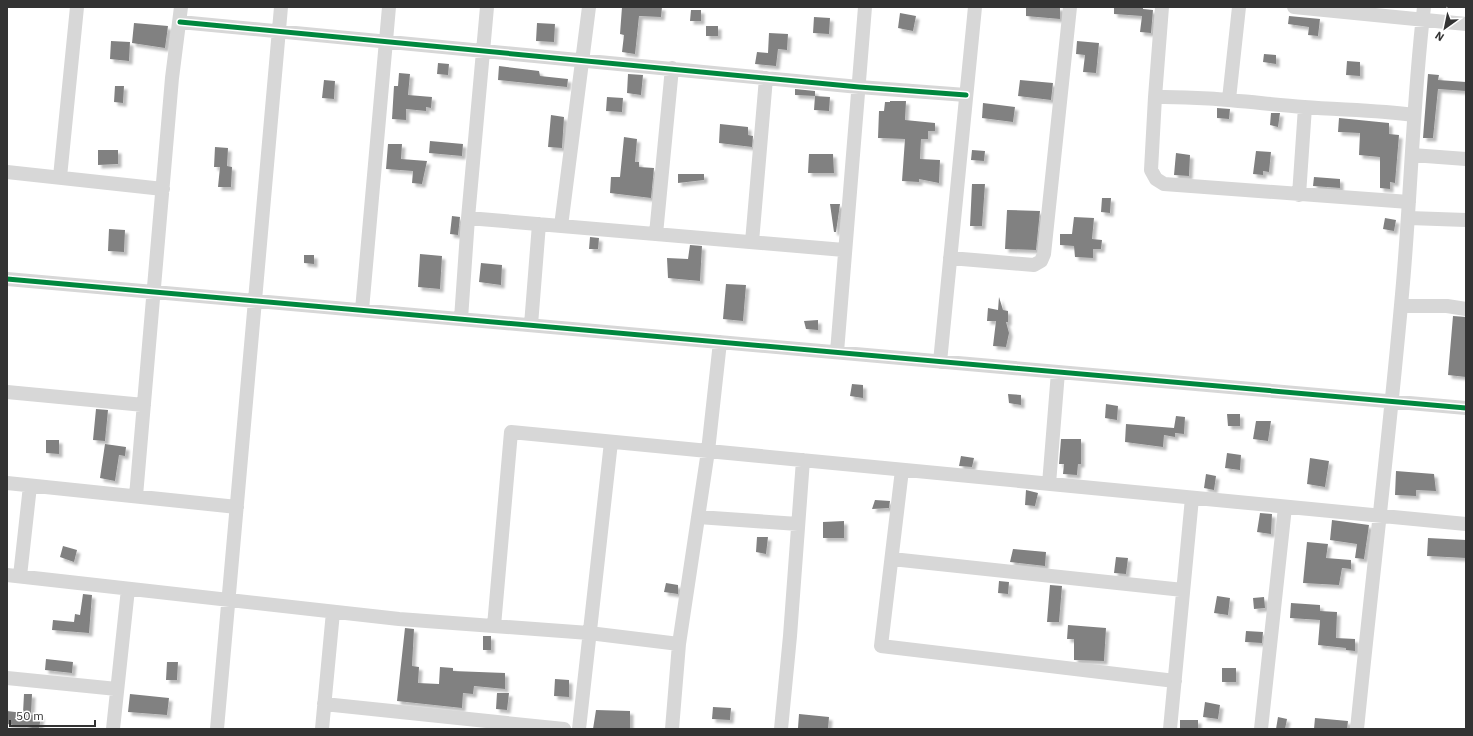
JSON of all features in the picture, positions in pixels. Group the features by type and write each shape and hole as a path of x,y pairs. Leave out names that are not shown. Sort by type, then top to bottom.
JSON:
{"street":[{"path":"60,177 77,7"},
{"path":"136,496 172,78 181,7"},
{"path":"217,729 281,7"},
{"path":"362,310 389,7"},
{"path":"461,319 482,51 488,7"},
{"path":"561,226 589,7"},
{"path":"837,352 844,250 865,7"},
{"path":"940,362 975,7"},
{"path":"950,258 1034,265 1041,261 1044,254 1070,7"},
{"path":"1162,7 1151,170 1156,179 1164,184 1410,202"},
{"path":"1229,99 1240,7"},
{"path":"1294,7 1423,13 1466,24"},
{"path":"1356,729 1392,402 1401,306 1409,218 1414,115 1423,13"},
{"path":"180,22 859,87 966,95"},
{"path":"656,234 672,68"},
{"path":"752,242 766,78"},
{"path":"1155,97 1229,99 1304,107 1414,115"},
{"path":"1299,194 1304,107"},
{"path":"1412,155 1466,159"},
{"path":"7,172 163,189"},
{"path":"468,218 844,250"},
{"path":"1409,218 1466,220"},
{"path":"530,325 538,224"},
{"path":"7,279 1466,408"},
{"path":"1401,306 1447,306 1466,309"},
{"path":"672,729 679,644 708,451 720,342"},
{"path":"1048,484 1058,372"},
{"path":"7,392 144,405"},
{"path":"494,626 512,432 1466,524"},
{"path":"579,729 611,442"},
{"path":"781,729 802,460"},
{"path":"902,470 882,646 1175,681"},
{"path":"7,483 237,507"},
{"path":"30,486 13,575 333,612 589,633 679,644"},
{"path":"1170,729 1192,498"},
{"path":"1261,729 1285,507"},
{"path":"698,517 798,524"},
{"path":"892,559 1183,590"},
{"path":"113,729 128,589"},
{"path":"322,729 333,612"},
{"path":"7,678 117,689"},
{"path":"324,704 564,729"}],"building":[{"path":"622,7 662,7 661,17 639,16 635,54 622,52 624,35 620,34"},
{"path":"1026,7 1060,7 1060,19 1026,16"},
{"path":"1114,7 1143,7 1143,9 1153,10 1151,33 1140,32 1142,16 1114,14"},
{"path":"691,10 701,10 701,21 690,21"},
{"path":"900,13 916,16 913,31 898,28"},
{"path":"1289,16 1320,19 1318,36 1308,35 1309,27 1288,24"},
{"path":"814,17 830,18 829,34 813,33"},
{"path":"134,23 168,26 165,48 132,43"},
{"path":"537,23 555,24 554,42 536,41"},
{"path":"706,26 718,26 718,36 706,36"},
{"path":"769,33 788,34 787,50 778,49 776,66 755,64 757,52 768,53"},
{"path":"111,41 130,42 129,61 110,59"},
{"path":"1077,41 1099,43 1096,73 1083,72 1085,55 1076,54"},
{"path":"1264,54 1276,55 1276,64 1263,62"},
{"path":"1347,61 1360,62 1360,76 1346,75"},
{"path":"438,63 449,64 448,75 437,74"},
{"path":"499,66 539,71 540,76 568,79 567,87 498,80"},
{"path":"399,73 410,74 408,95 432,97 431,108 426,107 426,111 406,109 406,120 392,119 394,86 398,86"},
{"path":"628,74 643,75 641,95 627,93"},
{"path":"1428,74 1439,75 1438,80 1466,82 1466,91 1438,89 1433,138 1423,138"},
{"path":"324,80 335,81 334,99 322,98"},
{"path":"1020,80 1053,83 1051,100 1018,96"},
{"path":"115,86 124,86 123,103 114,102"},
{"path":"795,89 815,91 815,96 795,95"},
{"path":"815,96 830,97 829,111 814,110"},
{"path":"607,97 623,98 622,112 606,111"},
{"path":"906,101 905,120 935,123 935,131 928,131 928,139 921,139 920,159 940,160 939,183 919,179 919,182 902,181 905,139 878,138 879,111 884,111 885,102"},
{"path":"983,103 1015,107 1013,122 982,118"},
{"path":"1217,108 1230,109 1229,119 1217,118"},
{"path":"1271,113 1280,113 1278,127 1270,125"},
{"path":"551,115 564,117 562,148 548,147"},
{"path":"1339,118 1389,123 1389,134 1399,135 1395,183 1390,182 1390,189 1380,188 1380,157 1359,155 1360,133 1338,132"},
{"path":"720,124 748,127 748,135 753,136 752,147 719,143"},
{"path":"624,137 637,139 635,162 639,162 639,167 654,168 651,198 610,193 611,177 620,177"},
{"path":"430,141 463,144 462,156 429,153"},
{"path":"388,144 402,144 401,159 427,161 422,184 412,183 413,171 386,169"},
{"path":"215,147 228,148 227,166 232,167 231,187 218,187 220,167 214,167"},
{"path":"98,150 118,150 118,164 98,165"},
{"path":"972,150 985,151 984,161 971,160"},
{"path":"1256,151 1271,152 1269,172 1263,171 1263,175 1253,174"},
{"path":"1176,153 1190,155 1189,176 1174,175"},
{"path":"809,154 833,154 834,173 808,173"},
{"path":"678,174 704,174 704,180 678,183"},
{"path":"1314,177 1340,179 1340,188 1313,186"},
{"path":"972,184 985,184 982,226 970,226"},
{"path":"1102,198 1111,198 1110,213 1101,212"},
{"path":"830,204 840,204 836,232 834,232"},
{"path":"1007,210 1040,211 1036,250 1005,249"},
{"path":"452,216 460,217 458,235 450,234"},
{"path":"1074,217 1094,218 1092,239 1102,240 1101,249 1093,249 1093,258 1075,257 1074,246 1060,245 1060,234 1072,234"},
{"path":"1385,218 1396,220 1394,231 1383,229"},
{"path":"109,229 125,230 124,252 108,251"},
{"path":"590,237 599,238 598,249 589,249"},
{"path":"690,245 702,246 700,281 668,278 667,258 688,259"},
{"path":"420,254 442,256 440,289 418,287"},
{"path":"304,255 314,255 314,264 304,263"},
{"path":"481,263 502,265 501,285 479,282"},
{"path":"726,284 746,285 743,321 723,319"},
{"path":"999,297 1003,310 1008,311 1008,322 1006,322 1009,333 1006,347 993,346 996,321 987,321 988,308 998,310"},
{"path":"1453,316 1466,317 1466,377 1448,375"},
{"path":"818,320 818,330 806,329 804,321"},
{"path":"852,384 863,385 863,398 850,396"},
{"path":"1008,394 1021,395 1021,405 1009,403"},
{"path":"1106,404 1118,406 1117,420 1105,418"},
{"path":"96,409 108,410 105,441 93,440"},
{"path":"1227,414 1240,414 1240,426 1228,426"},
{"path":"1176,416 1185,417 1184,434 1175,433 1175,437 1164,435 1163,447 1125,442 1126,424 1174,428"},
{"path":"1256,421 1271,421 1268,441 1253,439"},
{"path":"1061,439 1081,439 1081,464 1078,464 1077,475 1063,474 1064,464 1059,464"},
{"path":"46,440 59,440 59,454 46,453"},
{"path":"105,444 126,447 125,456 119,455 115,481 100,478"},
{"path":"1227,453 1241,455 1240,470 1225,468"},
{"path":"961,456 974,458 972,467 959,466"},
{"path":"1310,458 1329,461 1325,487 1307,484"},
{"path":"1396,471 1434,474 1436,491 1416,490 1416,496 1395,495"},
{"path":"1206,474 1216,476 1214,490 1204,488"},
{"path":"1026,490 1038,493 1035,506 1025,505"},
{"path":"875,500 890,501 889,508 872,509"},
{"path":"1260,513 1272,514 1271,534 1257,532"},
{"path":"1332,520 1369,525 1364,559 1355,558 1357,544 1330,540"},
{"path":"844,521 844,538 823,538 823,522"},
{"path":"757,537 768,537 766,554 756,552"},
{"path":"1428,538 1466,540 1466,558 1427,556"},
{"path":"1307,542 1328,544 1326,558 1351,560 1351,569 1342,568 1339,585 1303,583"},
{"path":"63,546 77,550 74,562 60,557"},
{"path":"1013,549 1046,552 1045,566 1010,562"},
{"path":"1116,557 1128,558 1126,574 1114,573"},
{"path":"999,581 1009,582 1008,594 998,593"},
{"path":"666,583 678,585 678,594 664,592"},
{"path":"1050,585 1062,586 1059,622 1047,622"},
{"path":"83,594 92,595 89,633 52,630 53,620 74,622 75,614 80,615"},
{"path":"1217,596 1230,598 1228,615 1214,613"},
{"path":"1264,597 1265,608 1254,609 1253,598"},
{"path":"1291,603 1320,605 1320,611 1337,612 1336,638 1355,639 1355,651 1346,650 1346,648 1318,645 1320,620 1290,618"},
{"path":"1068,625 1106,628 1104,661 1074,660 1074,639 1067,639"},
{"path":"405,628 414,629 412,666 419,667 418,683 439,684 440,667 453,668 453,671 505,673 505,689 474,686 473,694 463,693 462,708 397,701"},
{"path":"1246,631 1263,632 1262,643 1245,642"},
{"path":"483,636 491,636 491,650 483,650"},
{"path":"46,659 73,662 72,673 45,670"},
{"path":"167,662 178,662 177,680 166,680"},
{"path":"1222,668 1236,668 1236,682 1222,682"},
{"path":"555,679 569,680 569,697 554,696"},
{"path":"497,693 509,693 507,710 496,709"},
{"path":"24,694 32,694 31,715 41,716 39,729 7,724 7,711 23,713"},
{"path":"130,694 169,698 167,715 128,712"},
{"path":"1205,702 1220,705 1218,719 1203,717"},
{"path":"713,707 731,708 730,720 712,719"},
{"path":"596,710 630,711 630,729 593,729"},
{"path":"799,714 829,717 828,729 798,728"},
{"path":"1278,717 1287,719 1285,729 1276,729"},
{"path":"1315,718 1348,721 1347,729 1314,729"},
{"path":"1180,720 1198,720 1198,729 1180,729"}],"cycle path":[{"path":"180,22 859,87 966,95"},
{"path":"7,279 1466,408"}]}
